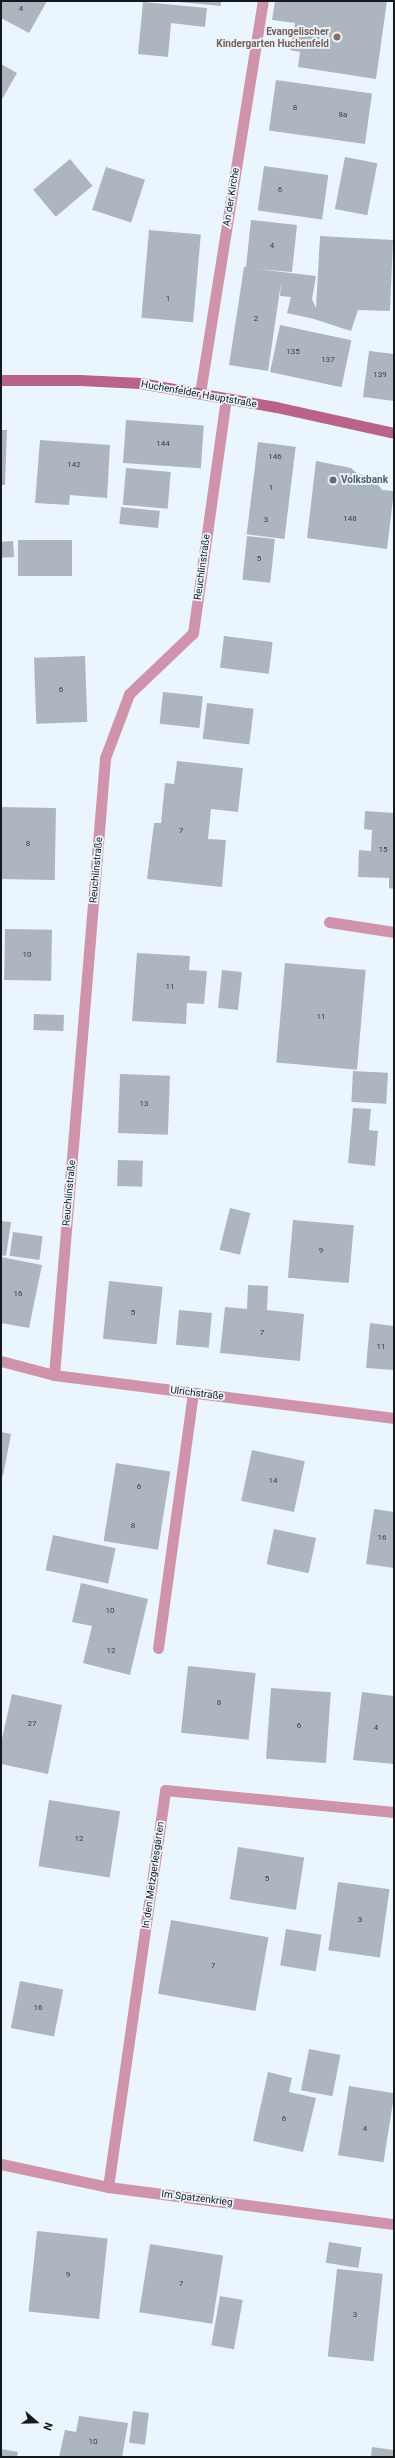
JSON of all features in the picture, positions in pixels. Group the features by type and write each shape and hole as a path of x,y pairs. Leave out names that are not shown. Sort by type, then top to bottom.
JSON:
{"main road":[{"name":"Huchenfelder Hauptstraße","path":"1,380 80,380 140,383 226,398 394,433"}],"street":[{"name":"An der Kirche","path":"200,393 262,1"},
{"name":"Reuchlinstraße","path":"54,1375 105,758 129,694 193,634 226,398"},
{"path":"329,922 394,932"},
{"name":"Ulrichstraße","path":"1,1360 54,1375 394,1418"},
{"path":"158,1648 193,1392"},
{"name":"In den Metzgerlesgärten","path":"108,2187 165,1790 394,1812"},
{"name":"Im Spatzenkrieg","path":"1,2164 108,2187 394,2224"}],"building":[{"path":"1,1 47,1 29,33 1,18"},
{"path":"168,1 221,1 221,6"},
{"name":"Evangelischer Kindergarten Huchenfeld","path":"275,1 387,1 376,79 298,67 300,52 290,50 295,23 272,20"},
{"path":"143,2 207,8 205,27 171,23 168,57 138,54"},
{"path":"1,64 17,73 1,101"},
{"path":"276,80 372,93 365,144 269,131"},
{"path":"345,157 377,163 367,215 335,209"},
{"path":"70,159 92,186 56,217 33,190"},
{"path":"264,166 328,175 322,220 258,211"},
{"path":"106,167 145,180 131,222 92,210"},
{"path":"251,220 297,225 292,272 257,269 316,276 312,299 316,308 320,236 393,240 390,311 358,310 351,331 314,319 287,313 291,297 280,296 281,283 268,371 229,365 244,267 246,267"},
{"path":"149,230 201,235 193,322 141,318"},
{"path":"280,325 351,340 341,387 270,372"},
{"path":"369,351 394,354 394,401 363,397"},
{"path":"126,420 204,425 201,468 123,463"},
{"path":"1,430 7,430 5,485 1,485"},
{"path":"40,440 110,445 107,498 70,495 69,505 35,503"},
{"path":"258,442 296,447 284,539 247,534"},
{"path":"316,461 351,468 358,474 372,476 382,490 394,491 387,549 307,538"},
{"path":"126,468 171,472 168,509 123,505"},
{"path":"121,507 160,511 158,528 119,524"},
{"path":"247,536 275,539 270,583 242,580"},
{"path":"18,540 72,540 72,576 18,576"},
{"path":"13,541 14,557 2,558 1,542"},
{"path":"224,636 273,642 269,674 220,668"},
{"path":"85,656 87,722 36,724 34,658"},
{"path":"163,692 203,696 199,728 160,724"},
{"path":"207,703 254,709 249,744 203,739"},
{"path":"177,761 243,768 238,812 211,809 208,839 226,840 222,887 147,879 154,823 161,823 165,783 174,784"},
{"path":"1,807 56,808 55,880 1,879"},
{"path":"365,811 394,813 394,889 389,888 389,878 358,877 359,850 371,851 372,830 364,829"},
{"path":"5,929 52,930 51,981 4,980"},
{"path":"137,953 190,956 189,970 207,971 204,1004 187,1003 186,1024 132,1021"},
{"path":"285,963 366,970 357,1070 276,1063"},
{"path":"222,970 242,972 238,1010 218,1008"},
{"path":"34,1014 64,1015 63,1031 33,1030"},
{"path":"353,1071 388,1073 386,1104 351,1102"},
{"path":"120,1074 170,1076 168,1135 118,1133"},
{"path":"353,1108 371,1109 369,1130 378,1131 375,1166 348,1163"},
{"path":"118,1160 143,1161 142,1187 117,1186"},
{"path":"230,1208 250,1213 240,1255 220,1250"},
{"path":"293,1220 354,1225 349,1283 288,1278"},
{"path":"1,1221 11,1222 6,1256 1,1255"},
{"path":"13,1232 43,1236 39,1260 10,1256"},
{"path":"1,1257 42,1265 29,1328 1,1323"},
{"path":"109,1281 163,1287 157,1344 103,1339"},
{"path":"248,1285 268,1286 267,1310 304,1314 300,1361 220,1353 225,1307 247,1309"},
{"path":"179,1310 212,1313 209,1348 176,1345"},
{"path":"370,1323 394,1326 394,1370 366,1368"},
{"path":"1,1432 11,1434 3,1476 1,1475"},
{"path":"252,1450 305,1461 294,1512 241,1501"},
{"path":"116,1463 170,1472 158,1550 104,1541"},
{"path":"374,1509 394,1512 394,1568 366,1564"},
{"path":"274,1529 316,1538 309,1573 267,1564"},
{"path":"53,1535 116,1548 108,1584 46,1570"},
{"path":"81,1583 148,1599 130,1675 83,1663 92,1626 72,1622"},
{"path":"188,1666 256,1673 249,1740 181,1733"},
{"path":"271,1688 331,1692 326,1763 266,1759"},
{"path":"362,1692 394,1696 394,1764 353,1760"},
{"path":"12,1694 62,1705 48,1774 1,1764 1,1743"},
{"path":"49,1800 120,1811 110,1877 39,1866"},
{"path":"238,1847 304,1857 296,1910 230,1899"},
{"path":"338,1882 389,1889 380,1958 328,1950"},
{"path":"171,1920 268,1937 255,2011 158,1994"},
{"path":"286,1929 322,1935 316,1971 280,1966"},
{"path":"20,1981 63,1989 54,2037 11,2028"},
{"path":"309,2049 340,2055 332,2096 301,2090"},
{"path":"268,2072 292,2078 289,2092 316,2098 303,2152 253,2141"},
{"path":"349,2086 394,2093 383,2162 338,2155"},
{"path":"37,2231 108,2238 99,2319 29,2312"},
{"path":"329,2242 362,2247 358,2268 326,2263"},
{"path":"150,2244 223,2256 212,2324 139,2312"},
{"path":"337,2269 383,2274 374,2361 328,2357"},
{"path":"220,2296 243,2300 234,2349 211,2345"},
{"path":"133,2411 149,2413 145,2445 129,2443"},
{"path":"79,2416 128,2423 122,2457 59,2457 65,2430 76,2432"},
{"path":"372,2447 394,2450 394,2457 371,2457"},
{"path":"1,2449 18,2452 17,2457 1,2457"}],"place":[{"name":"Evangelischer Kindergarten Huchenfeld","path":"337,37"},
{"name":"Volksbank","path":"333,480"}]}
